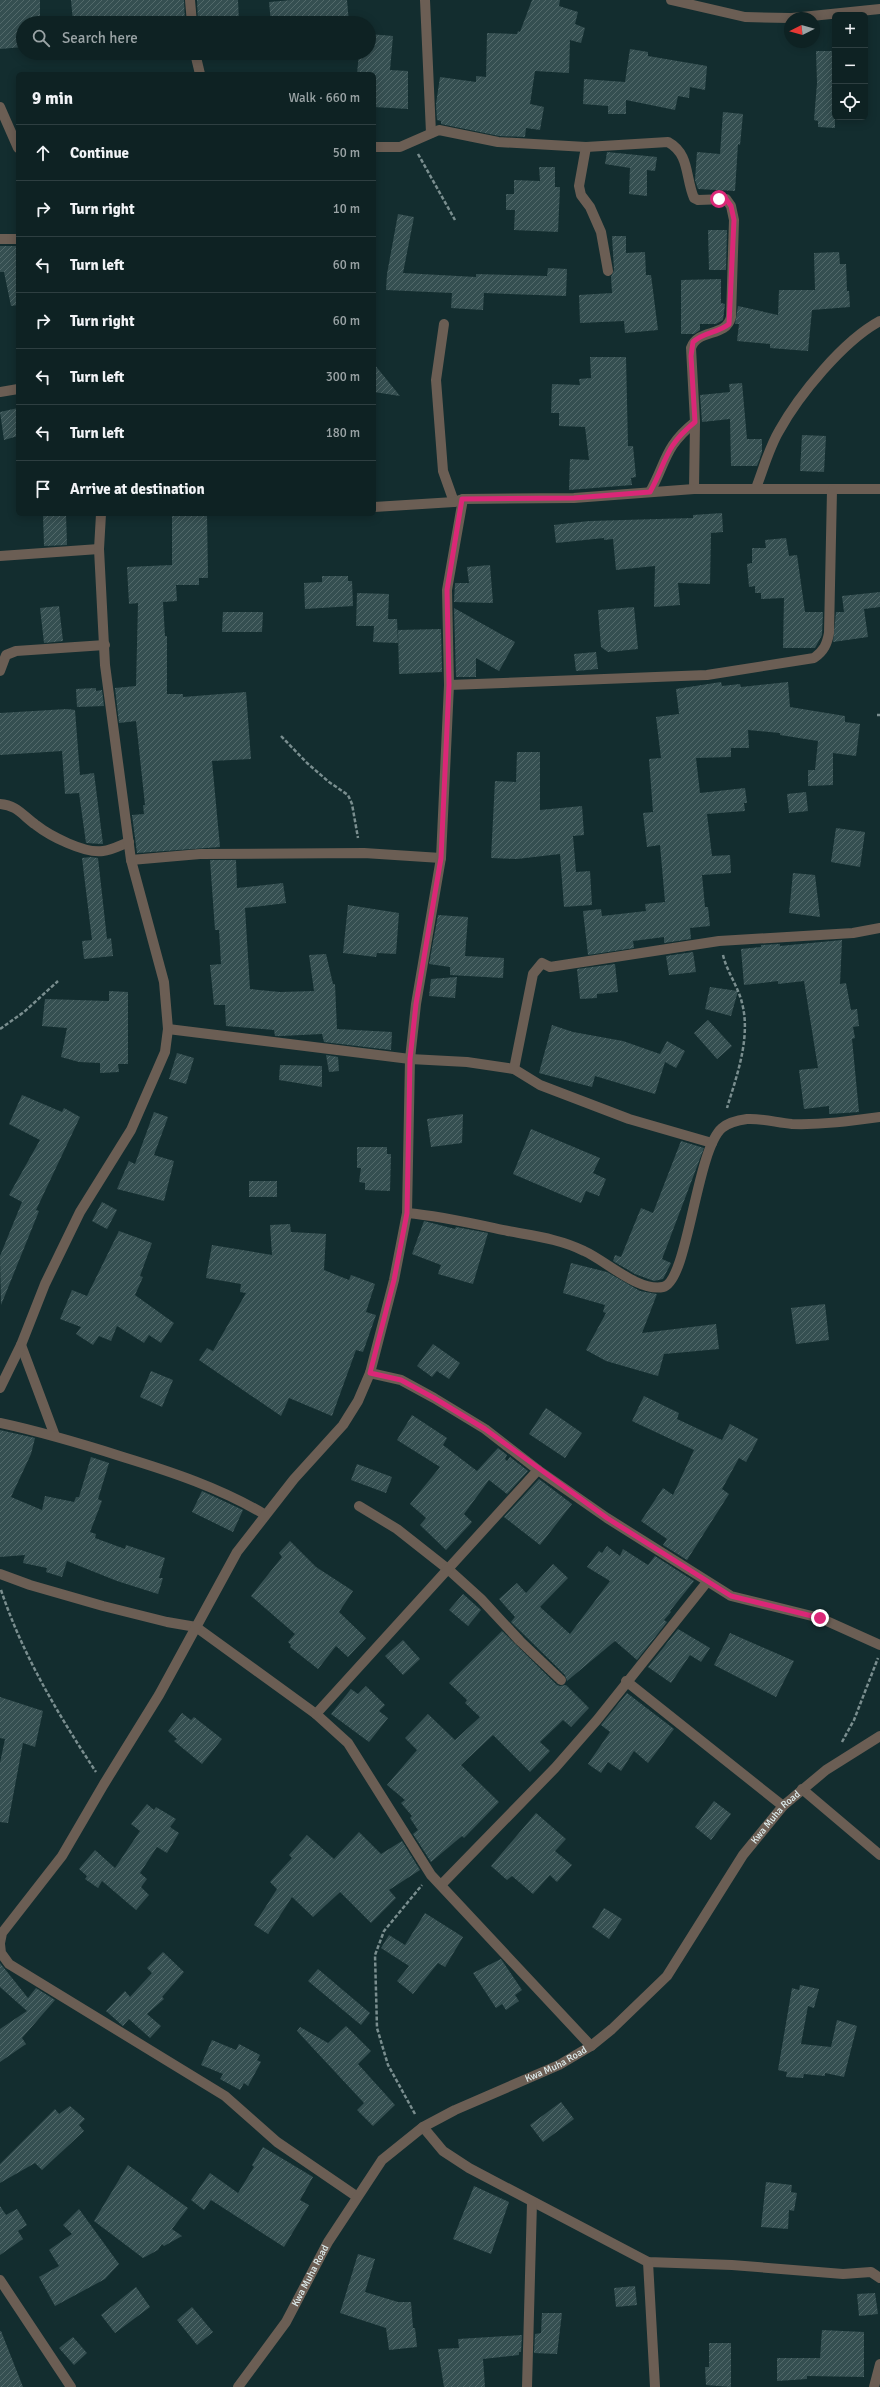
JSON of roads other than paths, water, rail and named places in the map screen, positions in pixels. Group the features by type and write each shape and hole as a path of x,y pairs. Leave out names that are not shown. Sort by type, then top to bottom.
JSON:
{"street":[{"path":"190,0 191,16"},
{"path":"425,0 431,133"},
{"path":"671,0 745,17 784,18"},
{"path":"820,15 880,9"},
{"path":"197,60 200,72"},
{"path":"0,108 16,144"},
{"path":"376,147 400,147 415,142 431,133 447,131 498,142 586,147 668,142 676,146 683,156 694,198 698,200 726,199 731,206 735,236 731,317 729,324 722,329 700,336 693,342 691,356 695,422 694,489"},
{"path":"586,147 579,186 581,195 590,207 601,232 608,271"},
{"path":"0,239 16,239"},
{"path":"756,488 778,432 789,415 850,342 867,328 880,321"},
{"path":"356,2196 277,2142 225,2096 9,1964 1,1953 0,1943 2,1933 62,1856 159,1695 237,1552 264,1514 343,1425 358,1401 370,1373 394,1280 407,1213 410,1059 416,1004 441,858 449,685 447,590 458,501 443,471 436,380 444,324"},
{"path":"0,392 16,389"},
{"path":"650,492 671,446 678,435 695,422"},
{"path":"376,507 458,501 574,498 694,489 880,489"},
{"path":"449,685 707,675 814,658 821,653 827,644 829,633 832,490"},
{"path":"0,1388 20,1345 45,1284 80,1212 131,1130 165,1052 168,1029 164,982 131,860 105,666 99,549 101,516"},
{"path":"0,556 99,549"},
{"path":"0,671 6,655 16,651 105,645"},
{"path":"0,804 14,807 36,825 76,846 93,852 104,851 129,842"},
{"path":"131,860 200,854 364,853 441,858"},
{"path":"514,1069 533,974 542,963 550,967 719,941 853,932 880,928"},
{"path":"168,1029 410,1059 467,1062 514,1069 540,1085 629,1119 712,1143"},
{"path":"407,1213 429,1215 553,1239 585,1251 619,1274 654,1288 664,1287 671,1282 677,1266 712,1143 722,1128 736,1121 748,1119 792,1124 849,1121 880,1117"},
{"path":"20,1345 55,1436"},
{"path":"370,1373 401,1380 485,1429 538,1470 607,1518 731,1596 820,1618 880,1645"},
{"path":"0,1423 55,1436 177,1474 234,1496 264,1514"},
{"path":"316,1714 449,1570 538,1470"},
{"path":"359,1506 397,1529 449,1570 481,1599 520,1641 561,1680"},
{"path":"0,1574 30,1586 103,1606 167,1622 196,1627 316,1714 348,1743 431,1874 440,1885 591,2046"},
{"path":"440,1885 555,1768 597,1720 626,1681 707,1582"},
{"path":"626,1681 783,1806"},
{"name":"Kwa Muha Road","path":"238,2387 286,2322 328,2242 356,2196 382,2160 423,2127 455,2110 559,2065 591,2046 667,1976 743,1855 783,1806 826,1770 880,1736"},
{"path":"802,1790 880,1855"},
{"path":"423,2127 443,2151 532,2202 629,2250 648,2262 732,2265 843,2274 871,2272 880,2278"},
{"path":"527,2387 532,2202"},
{"path":"648,2262 655,2387"},
{"path":"0,2280 71,2387"},
{"path":"874,2387 880,2364"}]}
